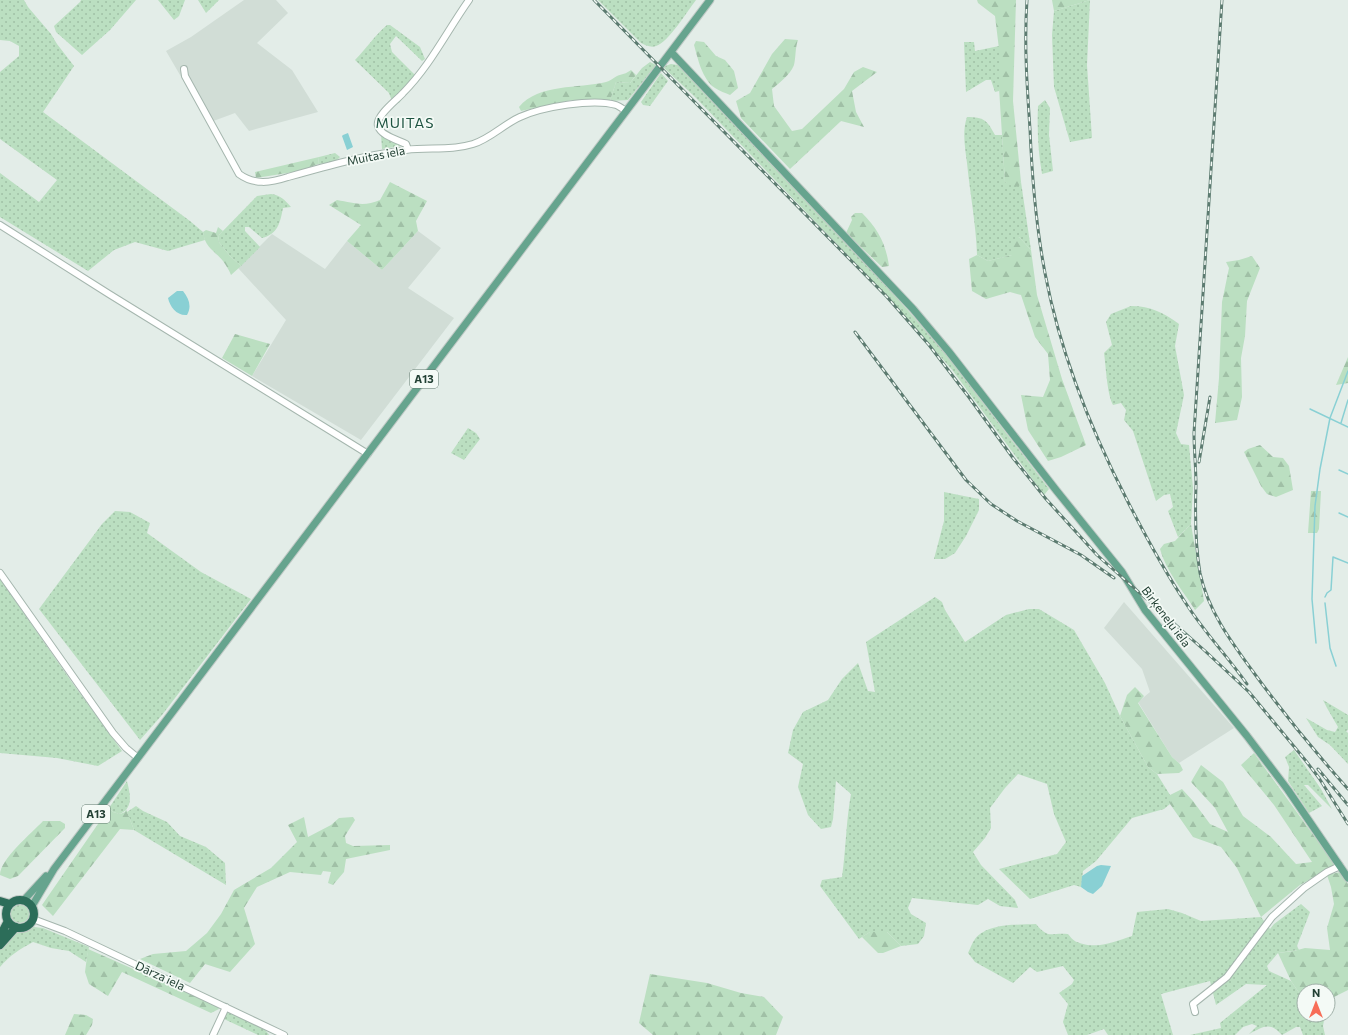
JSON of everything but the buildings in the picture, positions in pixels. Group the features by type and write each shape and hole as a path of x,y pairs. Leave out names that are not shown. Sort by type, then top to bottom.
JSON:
{"highway":[{"path":"0,936 5,914 10,904 17,900 24,900 32,906 34,910 31,923 24,927 16,927 0,945"},
{"path":"0,901 10,904"},
{"path":"5,914 16,927"}],"main road":[{"name":"A13","path":"32,906 54,869 710,0"},
{"name":"Birķeneļu iela","path":"671,52 913,309 949,352 1051,484 1122,572 1144,610 1247,736 1288,790 1348,878"},
{"name":"A13","path":"24,900 54,869"}],"street":[{"path":"408,149 406,144 383,133 378,126 378,120 423,71 469,0"},
{"name":"Muitas iela","path":"184,69 184,76 239,174 247,180 263,182 281,180 346,162 408,149 459,148 474,144 520,117 558,106 599,103 616,105 626,111"},
{"path":"0,225 368,454"},
{"path":"0,573 113,733 126,748 138,758"},
{"path":"1195,1012 1193,1004 1227,977 1272,917 1304,888 1340,866"},
{"name":"Dārza iela","path":"33,919 65,931 284,1035"},
{"path":"213,1035 226,1007"}],"shaded area":[{"path":"244,0 276,0 288,13 257,43 292,70 318,112 249,131 235,113 208,123 166,51 191,37"},
{"path":"418,231 441,248 408,288 454,318 361,440 252,376 286,320 238,268 272,234 325,269 347,241 382,270"},
{"path":"1124,602 1234,728 1179,763 1172,757 1138,702 1150,692 1142,669 1104,628"}],"green space":[{"path":"0,0 24,0 74,66 43,112 190,221 203,232 205,240 168,251 135,242 114,250 88,271 0,217 0,173 39,202 57,180 0,139 0,72 19,56 19,46 10,41 0,40"},
{"path":"81,0 136,0 110,30 82,55 56,32 54,26"},
{"path":"158,0 185,0 179,16 174,20"},
{"path":"198,0 219,0 206,13"},
{"path":"598,0 696,0 678,26 666,39 661,44 652,47 641,43"},
{"path":"977,0 1016,0 1013,101 1021,182 1019,186 1015,187 1005,182 999,88 999,49 995,16 978,3"},
{"path":"1052,0 1090,0 1054,11"},
{"path":"1090,0 1087,65 1092,138 1070,142 1054,87 1052,35 1054,11"},
{"path":"387,25 390,25 420,47 425,59 422,61 396,36 390,44 392,52 418,78 399,103 392,101 389,93 355,60 378,33"},
{"path":"785,39 798,40 794,65 787,75 772,89 774,106 792,131 802,129 844,89 854,72 863,67 877,72 852,91 856,112 864,127 841,121 790,169 741,118 736,101 750,93 772,54"},
{"path":"696,41 704,42 716,56 725,60 734,71 738,88 730,95 715,88 707,79 697,56 694,45"},
{"path":"964,42 974,42 975,51 999,46 999,91 995,92 991,80 986,80 966,92"},
{"path":"650,62 656,65 628,100 610,101 616,82 630,83 642,68"},
{"path":"671,64 678,65 684,70 898,299 945,353 1049,489 1044,495 953,371 890,299 695,97 664,68 665,66"},
{"path":"631,70 636,75 630,83 616,82 610,101 572,100 521,111 519,107 527,99 548,90 606,82"},
{"path":"661,73 668,81 650,106 643,105 641,102"},
{"path":"1045,100 1050,108 1049,135 1053,171 1042,174 1038,140 1038,106"},
{"path":"967,117 984,120 990,126 995,135 1002,135 1005,182 1018,186 1021,182 1031,250 1019,237 1012,255 988,261 977,255 964,140 965,123"},
{"path":"381,134 401,143 401,146 382,149"},
{"path":"335,153 340,157 338,159 318,164 319,157"},
{"path":"319,157 318,164 300,171 256,178 255,172"},
{"path":"390,182 427,201 416,221 418,231 382,270 347,241 361,225 329,205 337,200 364,204 380,200"},
{"path":"271,194 282,198 291,207 283,208 281,218 272,234 262,238 249,227 245,227 245,231 260,247 241,266 230,256 218,241 219,235 257,196"},
{"path":"855,213 862,213 877,231 886,251 889,266 882,267 846,233 852,220 851,217"},
{"path":"218,227 223,231 219,235 218,241 230,256 241,266 231,275 220,257 210,248 204,237 203,232 206,230 216,233"},
{"path":"1019,237 1031,250 1037,295 1062,379 1086,445 1061,457 1048,461 1028,430 1021,395 1043,397 1050,380 1048,354 1035,337 1021,295 1010,292 986,299 972,291 969,259 977,255 988,261 1012,255 1012,243"},
{"path":"1252,256 1260,268 1247,301 1245,336 1241,358 1242,397 1237,420 1215,423 1219,378 1222,302 1229,268 1226,262"},
{"path":"1131,306 1145,307 1157,311 1179,324 1175,346 1184,395 1176,433 1181,444 1189,445 1193,488 1191,524 1178,537 1168,511 1173,507 1170,494 1164,495 1156,501 1133,431 1124,420 1126,410 1121,403 1113,405 1109,394 1104,353 1112,345 1106,322 1111,314"},
{"path":"235,334 270,344 252,376 222,358"},
{"path":"1348,357 1348,383 1336,385"},
{"path":"468,428 476,433 480,439 464,460 451,453"},
{"path":"1260,445 1273,457 1283,458 1289,466 1293,490 1276,497 1267,494 1261,486 1244,452"},
{"path":"1311,491 1321,491 1319,529 1317,533 1308,533"},
{"path":"944,492 979,499 979,510 966,536 955,553 945,559 934,559 944,521"},
{"path":"115,511 130,512 150,523 147,533 201,572 251,599 162,715 140,740 39,609 102,524"},
{"path":"1191,524 1204,601 1195,610 1166,565 1160,549 1164,544 1175,541"},
{"path":"0,579 122,751 98,766 57,758 0,753"},
{"path":"935,597 942,602 945,610 965,642 1006,615 1029,609 1039,609 1074,630 1105,683 1120,716 1148,767 1157,774 1170,795 1170,804 1164,809 1132,818 1096,861 1083,871 1081,887 1074,885 1030,899 999,869 1057,854 1066,842 1054,814 1047,784 1018,774 990,808 991,828 973,852 981,865 1015,900 1018,908 1000,906 988,899 978,905 912,898 908,908 911,914 926,923 924,936 918,944 901,946 887,932 870,932 859,939 820,886 822,880 842,877 851,794 836,781 831,827 821,829 808,815 798,787 803,764 788,753 793,730 803,712 828,700 842,679 858,663 868,691 875,692 866,642"},
{"path":"1135,687 1144,696 1138,703 1172,757 1180,764 1183,770 1179,773 1157,774 1148,767 1120,716 1127,695"},
{"path":"1323,700 1348,715 1348,730 1346,731 1348,733 1348,764 1330,745 1318,737 1306,718 1327,730 1335,732 1338,727"},
{"path":"1294,750 1321,789 1332,809 1308,785 1304,785 1322,806 1309,813 1288,781 1289,767 1285,757"},
{"path":"1254,753 1335,865 1300,885 1261,917 1237,868 1221,847 1193,837 1170,804 1170,795 1182,789 1210,824 1228,832 1215,808 1191,782 1201,765 1223,782 1243,816 1271,837 1296,864 1312,862 1274,805 1241,765"},
{"path":"127,781 130,800 129,804 120,814 113,812 109,808"},
{"path":"136,806 143,811 167,822 180,836 206,847 225,863 226,885 134,830 127,812"},
{"path":"109,808 113,812 120,814 125,812 126,809 134,830 120,829 53,916 42,905"},
{"path":"304,817 308,837 331,825 339,818 353,817 355,820 345,836 346,843 353,846 390,845 390,850 346,859 344,872 333,885 328,883 331,872 323,871 321,875 290,872 257,887 244,908 255,944 230,972 205,964 190,983 140,959 153,954 186,951 207,933 221,914 234,890 271,868 297,842 288,825"},
{"path":"43,821 60,821 65,824 65,828 18,876 10,879 0,875 1,869 11,854"},
{"path":"1340,872 1348,884 1348,990 1336,996 1336,983 1296,983 1296,988 1278,953 1305,948 1330,950 1327,928 1334,904 1327,875"},
{"path":"20,903 27,906 30,913 27,920 20,923 13,920 10,913 13,906"},
{"path":"1301,904 1310,912 1297,946 1299,950 1278,953 1267,966 1269,971 1291,981 1296,988 1296,1023 1324,1023 1325,1035 1303,1035 1300,1027 1296,1027 1282,1035 1274,1028 1270,1027 1262,1028 1249,1034 1257,1026 1252,1024 1243,1027 1235,1035 1190,1035 1221,1028 1220,1023 1267,985 1246,984 1216,1005 1210,981 1161,994 1173,1035 1108,1035 1104,1029 1087,1035 1068,1035 1063,1022 1068,1004 1059,993 1072,984 1074,980 1063,966 1037,972 1030,967 1013,983 975,962 968,953 975,939 987,930 995,927 1012,925 1036,924 1047,934 1068,934 1073,940 1084,944 1098,945 1111,943 1132,936 1137,912 1168,909 1201,921 1261,917 1270,929 1274,924"},
{"path":"34,927 43,928 89,947 86,962 69,951 51,948 33,942 7,959 0,967 0,949 15,932"},
{"path":"870,932 887,932 901,946 883,953 878,953 862,937"},
{"path":"88,949 217,1006 219,1009 211,1013 122,972 108,996 89,984 85,972"},
{"path":"650,974 707,983 741,993 764,997 783,1017 776,1035 653,1035 639,1023"},
{"path":"227,1011 257,1024 269,1035 258,1035 224,1019"},
{"path":"74,1014 86,1015 93,1019 92,1025 86,1035 65,1035"}],"water":[{"path":"348,133 353,147 347,150 342,136"},
{"path":"177,291 183,291 187,297 190,306 187,315 177,312 172,308 169,301 168,298"},
{"path":"1101,865 1111,866 1102,886 1093,894 1081,887 1082,876"}],"waterway":[{"path":"1316,643 1312,599 1315,506 1320,469 1330,418 1348,371"},
{"path":"1341,423 1348,400"},
{"path":"1310,409 1348,427"},
{"path":"1339,470 1348,474"},
{"path":"1339,513 1348,517"},
{"path":"1325,597 1331,590 1333,557 1348,563"},
{"path":"1325,603 1330,648 1336,666"}],"railway":[{"path":"594,0 887,297 929,345 1013,458 1046,499 1097,555 1249,692 1319,778 1348,824"},
{"path":"1027,0 1027,81 1037,220 1051,303 1068,362 1089,419 1114,475 1149,541 1171,580 1194,615 1247,684"},
{"path":"1222,0 1194,433 1196,529 1200,573 1215,613 1237,650 1288,718 1348,789"},
{"path":"855,332 966,480 991,504 1017,521 1081,555 1114,578"},
{"path":"1199,462 1210,397"},
{"path":"1318,769 1348,805"}],"district":[{"name":"MUITAS","path":"405,123"}]}
